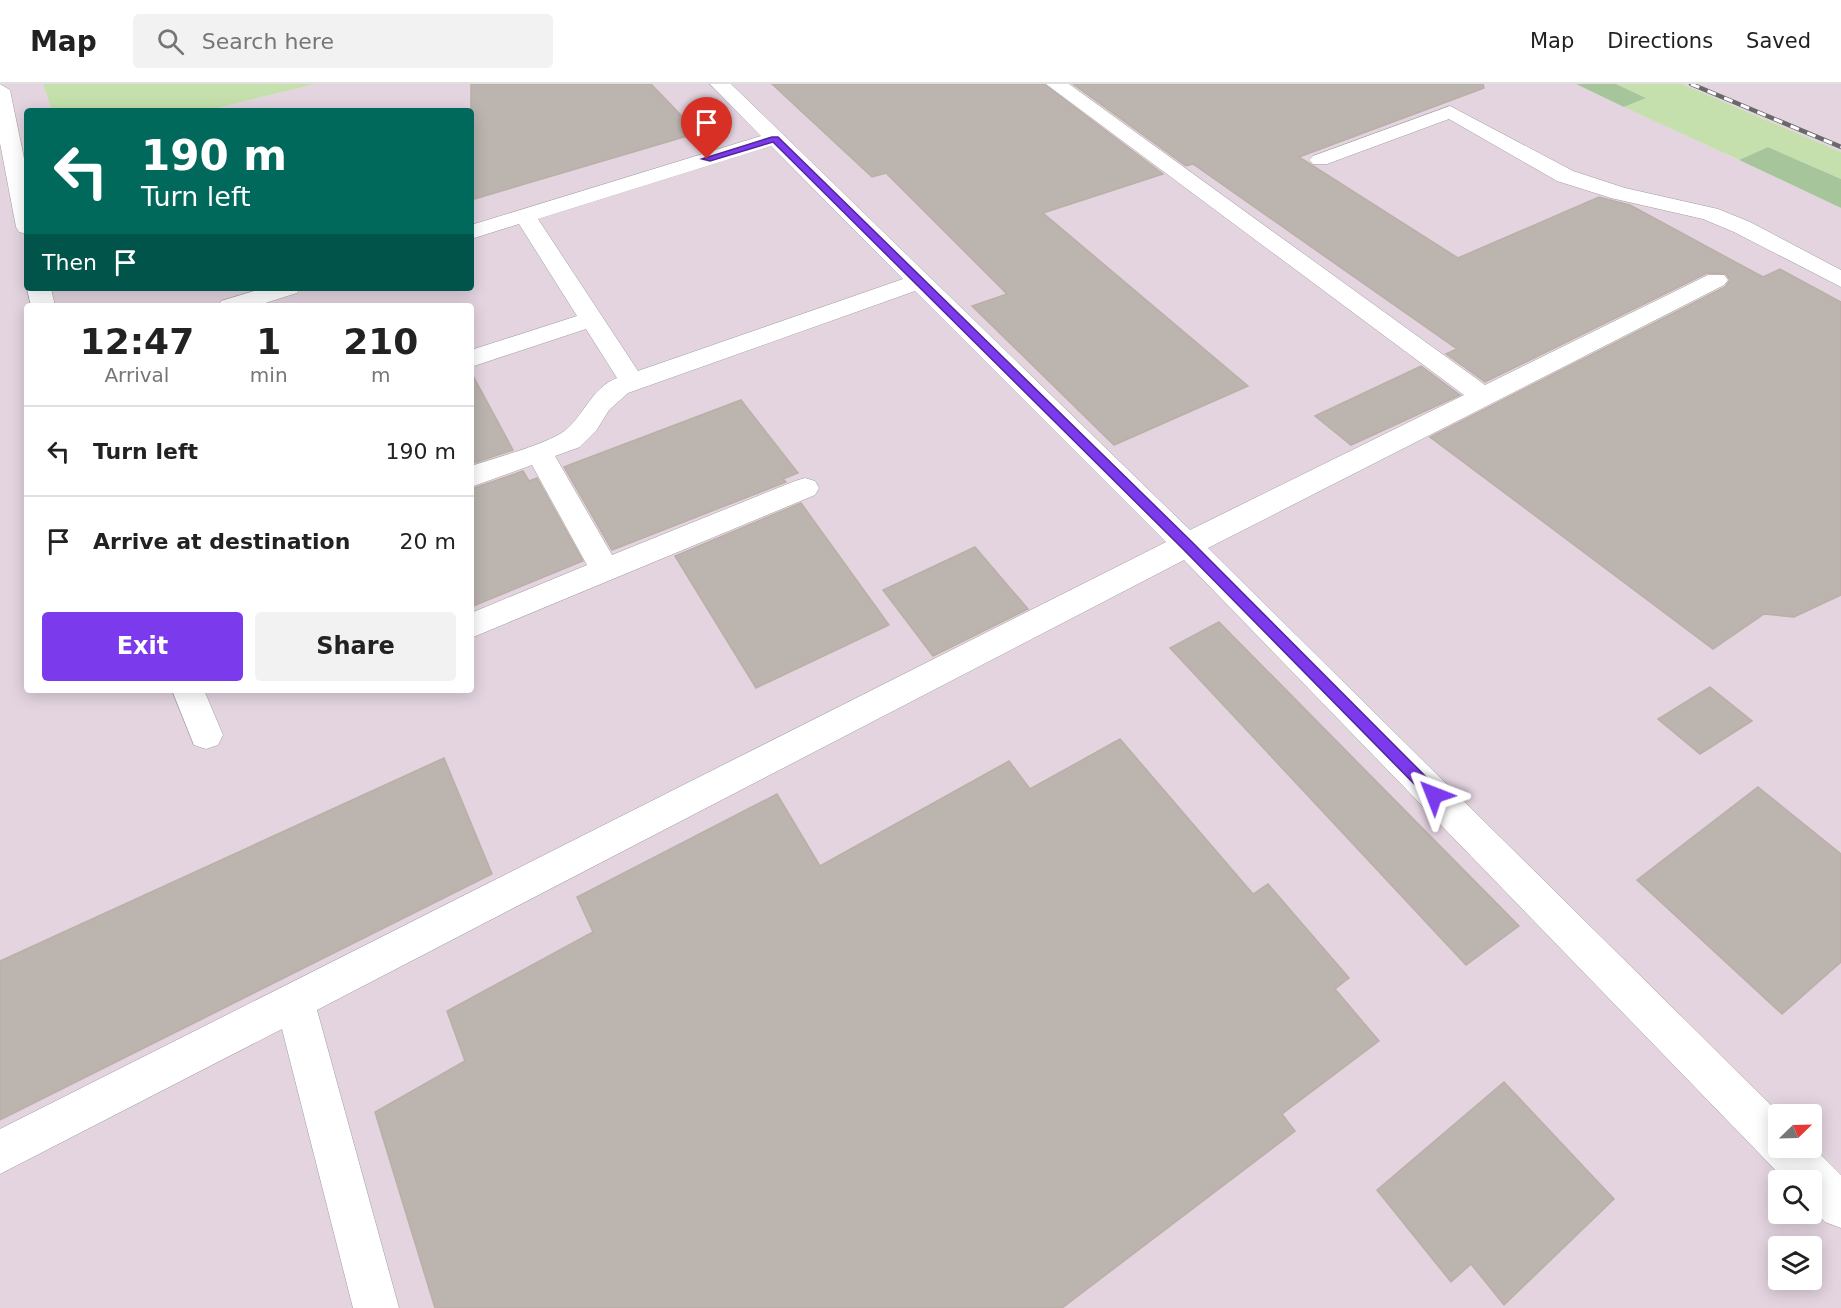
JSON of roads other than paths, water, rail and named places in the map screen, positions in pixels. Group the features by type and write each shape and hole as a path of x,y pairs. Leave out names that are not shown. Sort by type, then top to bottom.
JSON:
{"lane":[{"path":"720,84 1187,545 1768,1133"},
{"path":"1056,84 1484,397"},
{"path":"0,90 24,212"},
{"path":"1320,160 1450,112 1565,176 1619,193 1710,214 1742,227 1841,280"},
{"path":"474,231 775,138"},
{"path":"525,216 632,382"},
{"path":"0,1152 1187,545 1716,280"},
{"path":"474,476 570,440 585,425 600,404 620,387 919,281"},
{"path":"240,303 279,291"},
{"path":"474,358 592,319"},
{"path":"539,452 605,570"},
{"path":"474,625 805,488"},
{"path":"189,693 206,735"},
{"path":"295,1002 376,1308"},
{"path":"1793,1158 1841,1206"}],"railway":[{"path":"1691,84 1841,147"}]}
